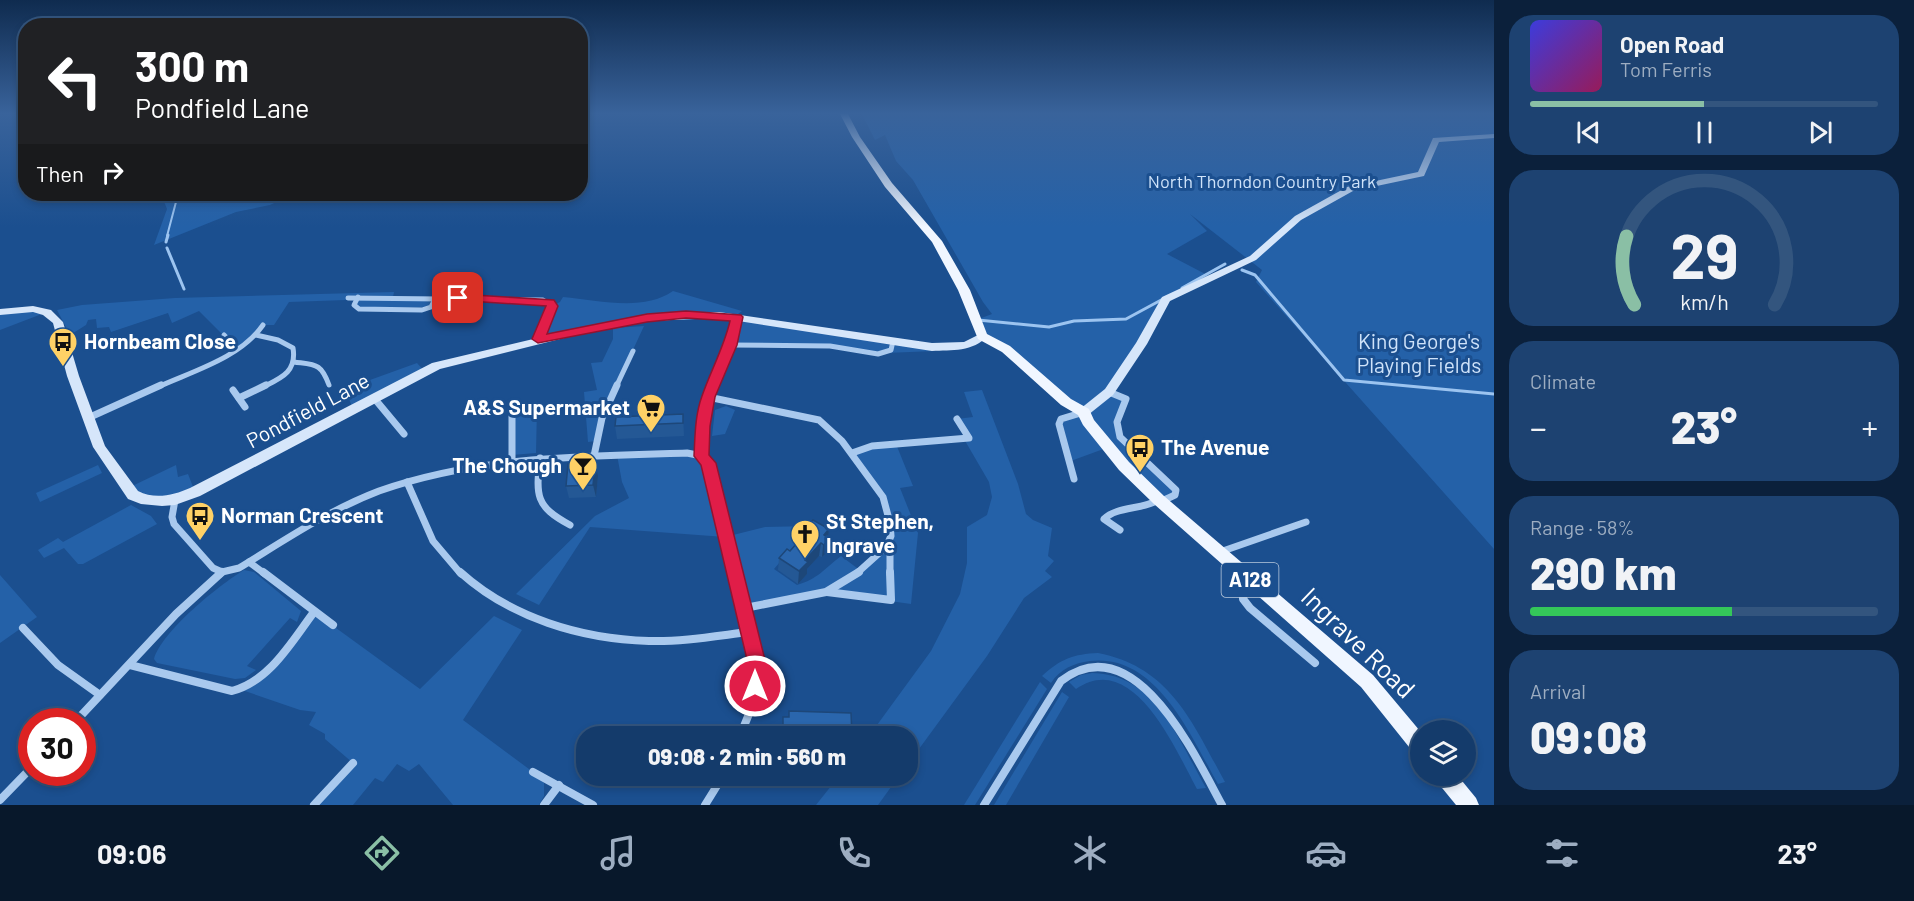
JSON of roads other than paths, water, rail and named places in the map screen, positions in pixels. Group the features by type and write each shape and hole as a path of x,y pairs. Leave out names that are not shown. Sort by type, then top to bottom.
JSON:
{"main road":[{"path":"866,152 888,185 937,241 964,290 982,336"},
{"name":"A128","path":"982,336 1006,349 1065,402 1084,412"},
{"name":"Ingrave Road","path":"1084,412 1088,422 1119,460 1160,501 1367,681 1410,733"},
{"path":"1453,786 1469,805"}],"street":[{"path":"1074,480 1059,424 1061,419 1084,412 1109,392 1141,344 1166,299 1252,258 1298,218 1350,189 1421,174 1431,152"},
{"path":"348,297 543,300 553,303 538,339"},
{"path":"358,297 354,305 358,309 422,310 430,307 436,297"},
{"name":"Pondfield Lane","path":"0,312 33,309 47,312 58,322 72,376 99,447 133,495 152,501 175,500 195,492 436,366 538,339 647,318 686,315 737,317 932,347 958,346 974,342 982,336"},
{"path":"702,456 703,426 708,397 731,345 737,317"},
{"path":"88,418 237,349 256,335 263,325"},
{"path":"224,335 237,349"},
{"path":"239,398 285,377 290,373 294,362 293,348 289,344 256,335"},
{"path":"731,345 830,346 878,354 891,350 893,341"},
{"path":"594,456 602,418 633,351"},
{"path":"294,362 319,366 324,371 328,385"},
{"path":"233,390 245,407"},
{"path":"1109,392 1126,399 1117,417 1116,427 1120,437 1176,490 1175,495 1148,506 1109,514 1104,519 1120,530"},
{"path":"708,397 819,420 830,428 852,453 883,497 891,536 886,548 861,571 826,592"},
{"path":"374,398 404,435"},
{"path":"512,411 512,460"},
{"path":"852,453 872,446 969,438 957,419"},
{"path":"88,708 176,614 222,572 238,568 337,510 407,482 448,471 512,460 687,453 702,456 708,463 758,668 753,704 744,726"},
{"path":"540,458 537,497 551,515 570,525"},
{"path":"407,482 415,506 433,542 454,566 480,588 530,618 569,629 625,639 683,640 749,632"},
{"path":"175,500 172,517 174,524 213,568 222,572"},
{"path":"1220,552 1306,522"},
{"path":"745,608 826,592 891,600 890,554 886,548"},
{"path":"249,562 333,626"},
{"name":"Ingrave Road","path":"1255,584 1243,594 1243,599 1250,608 1315,663"},
{"path":"130,665 232,691 242,690 262,676 314,612"},
{"path":"22,628 39,649 77,681 100,695"},
{"path":"984,805 1061,681 1075,671 1094,668 1107,669 1130,677 1159,700 1222,805"},
{"path":"314,805 353,763"},
{"path":"533,772 593,805"},
{"path":"0,800 18,781"},
{"path":"544,805 559,785"},
{"path":"705,805 717,786"}],"waterway":[{"path":"167,236 176,201"},
{"path":"166,242 168,235"},
{"path":"167,248 184,289"},
{"path":"1182,288 1225,264"},
{"path":"1242,270 1255,275 1344,380 1494,394"},
{"path":"978,320 1049,327 1074,321 1126,319 1163,299"}],"place":[{"name":"Hornbeam Close","path":"63,368"},
{"name":"A&S Supermarket","path":"651,434"},
{"name":"The Avenue","path":"1140,474"},
{"name":"The Chough","path":"583,492"},
{"name":"Norman Crescent","path":"200,542"},
{"name":"St Stephen, Ingrave","path":"805,560"}],"park label":[{"name":"North Thorndon Country Park","path":"1262,182"},
{"name":"King George's Playing Fields","path":"1419,354"}]}
